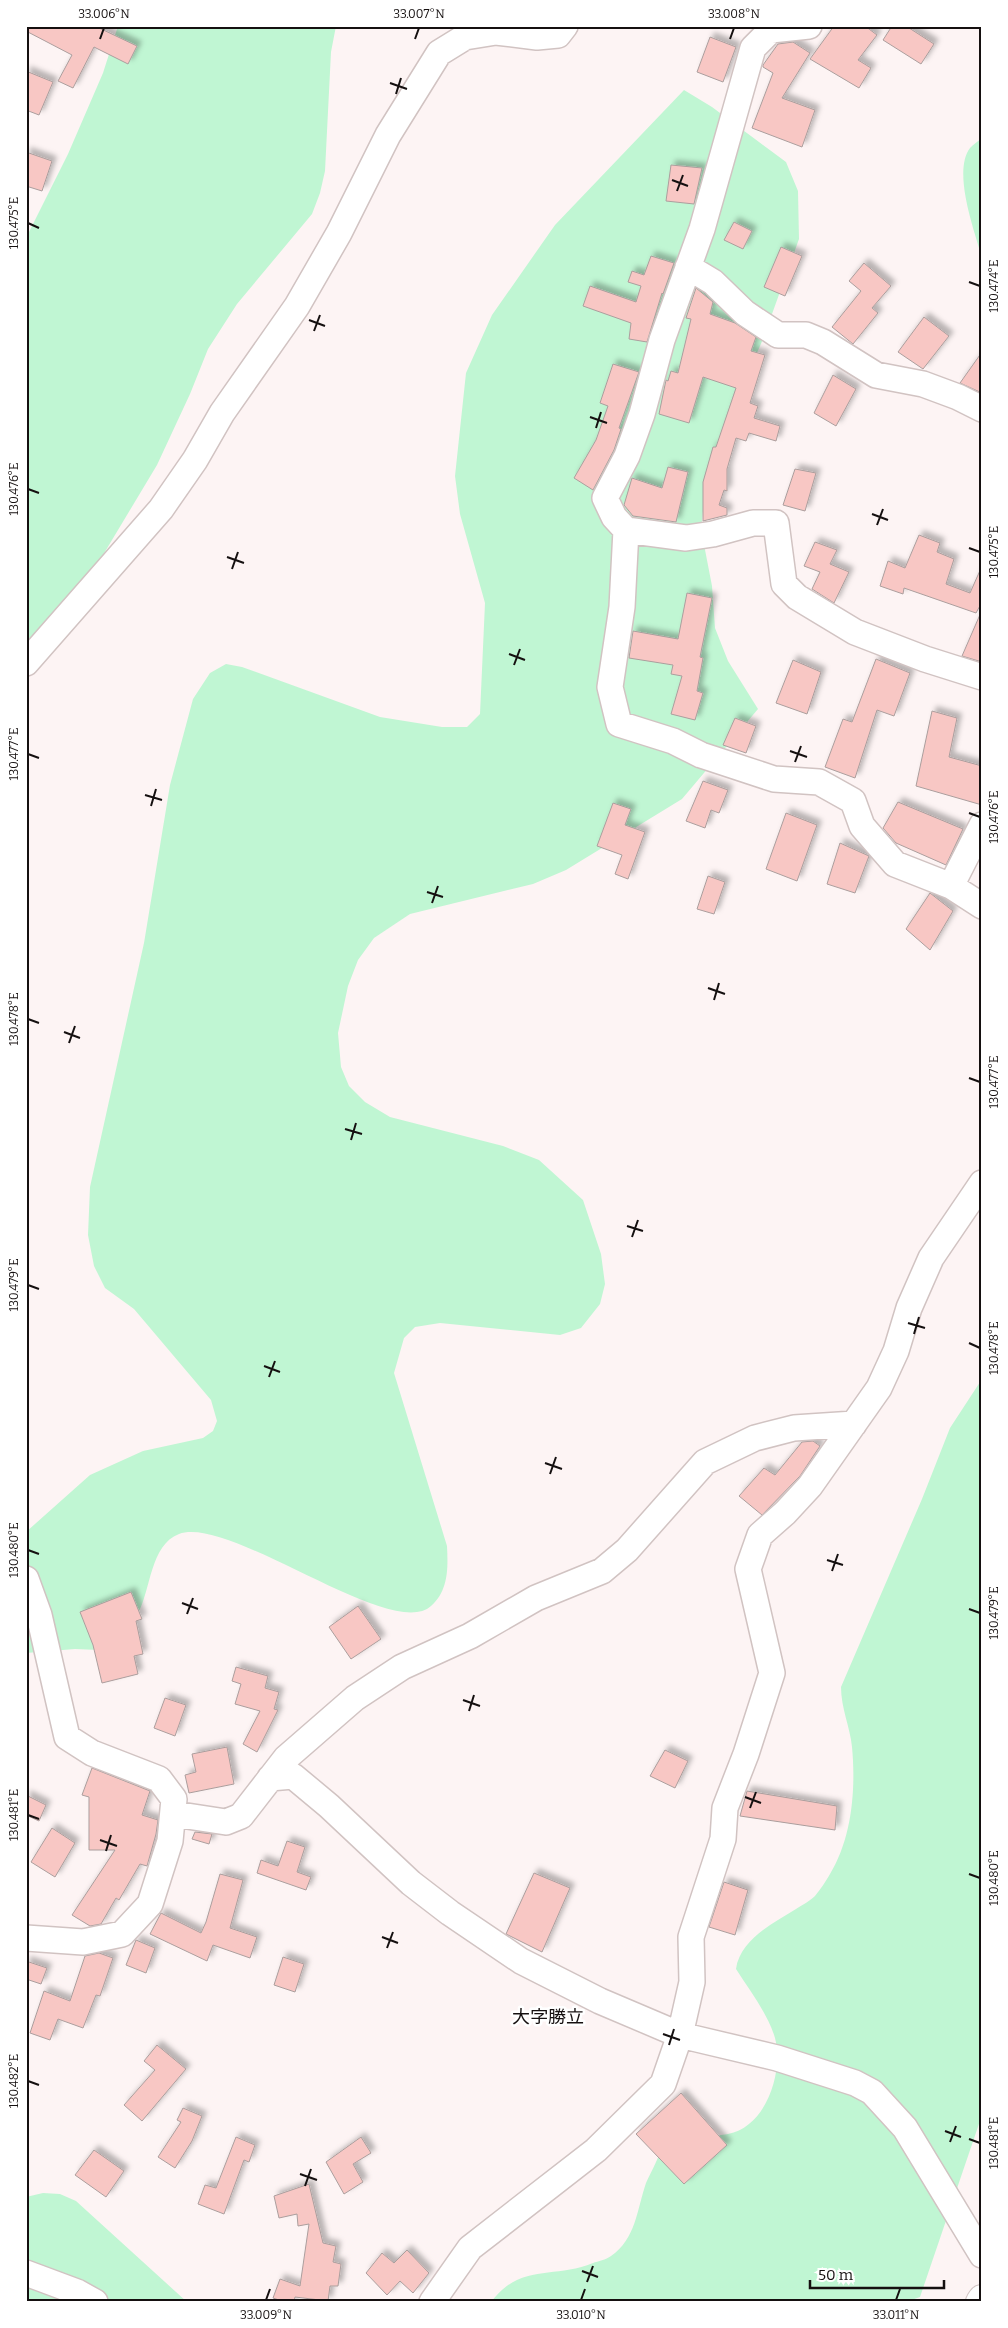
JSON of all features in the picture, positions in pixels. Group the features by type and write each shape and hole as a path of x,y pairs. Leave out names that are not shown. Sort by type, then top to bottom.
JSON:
{"street":[{"path":"26,663 162,509 222,413 297,306 339,233 388,135 440,53 465,37 496,32 537,37 551,36 558,35 565,26"},
{"path":"809,26 771,30 753,48 702,230 662,340 630,448 605,498 614,517 626,530 686,538 714,534 753,523 776,523 784,584 797,597 855,632 925,659 982,677"},
{"path":"688,266 713,282 745,313 778,335 806,335 824,342 876,375 923,384 958,397 982,409"},
{"path":"626,530 622,607 610,687 619,724 655,735 701,755 774,779 819,782 853,801 862,826 895,864 951,886 982,906"},
{"path":"951,886 982,825"},
{"path":"432,2302 470,2248 596,2150 663,2084 680,2035 692,1982 691,1937 723,1838 725,1808 746,1754 772,1673 748,1569 760,1535 785,1514 810,1486 879,1388 896,1351 909,1308 931,1258 982,1183"},
{"path":"174,1814 226,1822 240,1816 286,1758 355,1698 402,1668 470,1636 536,1598 602,1571 627,1550 705,1462 754,1438 794,1428 854,1424"},
{"path":"26,1579 39,1615 67,1737 92,1753 159,1779 174,1799 170,1842 150,1904 122,1934 83,1942 26,1938"},
{"path":"270,1778 293,1776 329,1806 411,1883 450,1913 521,1961 600,2001 680,2035 777,2058 855,2083 872,2092 905,2128 982,2255"},
{"path":"26,2273 77,2292 95,2302"}],"green space":[{"path":"118,26 336,26 331,52 325,171 320,193 312,214 237,304 208,349 190,394 157,465 76,600 26,644 26,238 68,154 103,73"},
{"path":"684,90 712,107 786,162 798,191 799,239 763,339 708,466 701,529 712,586 715,628 728,661 758,709 682,799 566,870 533,884 410,914 374,938 358,960 348,986 338,1033 341,1067 349,1086 365,1102 390,1117 503,1146 539,1160 583,1200 601,1254 605,1284 600,1304 581,1328 560,1335 440,1323 415,1327 404,1338 394,1373 447,1546 447,1570 444,1586 437,1600 431,1606 411,1612 382,1607 348,1594 234,1542 203,1533 179,1534 169,1540 162,1548 152,1569 142,1603 135,1618 99,1650 75,1649 26,1653 26,1532 90,1475 143,1451 203,1438 213,1431 217,1421 211,1400 134,1309 105,1288 94,1266 88,1235 90,1187 144,943 170,785 193,699 210,673 226,664 242,667 380,717 442,727 467,727 480,714 485,603 460,514 455,476 466,373 492,315 555,225"},
{"path":"982,138 982,258 970,218 963,172 965,159 970,148"},
{"path":"982,1379 982,2115 920,2297 906,2302 491,2302 502,2290 526,2277 579,2268 611,2256 626,2241 631,2232 646,2183 663,2149 675,2142 728,2134 741,2129 753,2121 762,2110 769,2096 777,2066 775,2038 763,2011 736,1969 739,1959 744,1949 759,1933 815,1896 827,1880 837,1860 848,1829 853,1796 852,1747 842,1702 841,1687 922,1499 950,1428"},
{"path":"43,2193 60,2194 76,2201 187,2302 26,2302 26,2197"}],"building":[{"path":"26,26 95,26 137,46 128,64 94,47 73,88 58,81 72,55 26,31"},
{"path":"834,26 865,26 877,35 858,60 871,68 859,88 810,59"},
{"path":"892,26 906,26 934,44 921,64 883,40"},
{"path":"710,37 736,47 723,82 697,72"},
{"path":"793,42 810,53 782,98 815,110 802,147 752,128 773,73 763,67 763,65 778,44"},
{"path":"26,71 53,82 39,115 26,110"},
{"path":"26,152 52,161 42,191 26,186"},
{"path":"671,165 702,168 694,204 666,201"},
{"path":"734,222 752,231 743,249 724,240"},
{"path":"781,247 802,256 785,296 764,287"},
{"path":"651,256 674,263 662,293 647,342 629,339 631,323 583,306 590,286 636,302 641,286 628,282 632,271 644,275"},
{"path":"864,263 891,286 872,308 878,313 853,344 832,327 861,291 849,281"},
{"path":"696,288 713,302 710,314 735,323 756,337 751,351 765,355 750,403 758,406 754,418 780,426 776,441 749,433 746,441 736,438 727,469 727,491 724,490 719,505 727,508 727,515 703,521 703,482 713,447 716,447 736,388 703,377 689,423 659,414 666,380 668,381 671,371 678,373 691,319 686,318"},
{"path":"924,317 949,336 923,369 898,352"},
{"path":"982,352 982,393 960,383"},
{"path":"613,364 639,372 619,428 621,429 614,450 593,490 574,478 596,440 608,406 600,403"},
{"path":"833,375 856,389 836,426 814,413"},
{"path":"668,467 688,472 676,522 633,516 624,505 632,478 662,488"},
{"path":"795,469 816,473 805,511 783,505"},
{"path":"919,535 940,543 937,552 954,559 946,584 970,593 982,566 982,602 976,613 904,588 903,594 880,586 888,561 905,568"},
{"path":"815,542 837,550 830,564 849,572 834,603 812,589 820,572 804,566"},
{"path":"687,593 712,598 700,657 703,658 697,691 703,693 695,720 671,714 682,676 671,674 673,665 629,658 633,631 678,639"},
{"path":"982,610 982,662 962,656"},
{"path":"876,659 910,673 894,716 877,710 855,778 825,767 843,719 852,722"},
{"path":"793,660 821,672 807,714 776,703"},
{"path":"932,711 957,718 949,757 982,766 982,805 916,786"},
{"path":"735,718 756,726 746,753 723,745"},
{"path":"703,781 728,790 719,813 711,810 705,828 686,821"},
{"path":"898,802 963,829 946,865 896,843 883,828"},
{"path":"613,803 631,809 625,825 645,832 628,879 615,874 622,855 597,846"},
{"path":"786,813 817,825 797,881 766,869"},
{"path":"840,843 869,856 855,893 827,884"},
{"path":"708,876 725,882 714,914 697,909"},
{"path":"930,893 953,911 930,950 906,929"},
{"path":"813,1441 820,1446 800,1476 762,1515 739,1496 764,1468 775,1475 802,1442"},
{"path":"131,1592 142,1619 136,1621 143,1654 134,1656 138,1674 102,1683 93,1645 80,1612"},
{"path":"358,1606 381,1639 351,1659 329,1627"},
{"path":"236,1667 268,1676 265,1688 279,1692 274,1709 278,1710 257,1752 243,1744 260,1711 235,1704 241,1684 232,1681"},
{"path":"165,1698 186,1705 175,1736 154,1728"},
{"path":"227,1747 234,1784 189,1793 185,1775 196,1772 192,1754"},
{"path":"665,1750 688,1761 675,1788 650,1776"},
{"path":"92,1768 150,1791 142,1815 158,1820 147,1866 140,1864 119,1900 116,1898 101,1924 90,1926 72,1915 115,1850 89,1850 89,1797 82,1795"},
{"path":"747,1791 837,1806 835,1830 740,1816"},
{"path":"26,1795 46,1805 39,1821 26,1815"},
{"path":"52,1828 75,1843 55,1877 31,1862"},
{"path":"195,1832 212,1834 209,1844 192,1839"},
{"path":"287,1841 305,1847 297,1872 311,1877 306,1890 257,1873 261,1860 278,1866"},
{"path":"534,1873 570,1888 542,1952 506,1934"},
{"path":"220,1874 243,1880 230,1928 257,1937 250,1958 213,1945 207,1961 150,1934 161,1913 201,1933"},
{"path":"724,1882 748,1890 735,1935 709,1927"},
{"path":"136,1940 155,1948 146,1973 126,1965"},
{"path":"99,1953 113,1958 100,1996 96,1995 83,2028 58,2019 50,2040 30,2033 44,1991 70,2001 85,1956"},
{"path":"283,1957 304,1964 295,1992 274,1985"},
{"path":"26,1961 47,1968 41,1984 26,1979"},
{"path":"157,2045 186,2069 142,2121 124,2105 155,2070 144,2061"},
{"path":"681,2093 727,2145 684,2184 636,2134"},
{"path":"183,2108 202,2116 192,2141 175,2168 158,2157 181,2122 177,2120"},
{"path":"236,2137 255,2145 249,2162 244,2160 224,2214 198,2204 205,2185 216,2188"},
{"path":"361,2137 371,2153 353,2164 363,2182 344,2194 326,2162"},
{"path":"94,2150 124,2171 106,2197 75,2175"},
{"path":"309,2184 323,2243 336,2246 333,2262 341,2264 338,2286 330,2286 328,2301 295,2297 294,2302 285,2302 273,2298 280,2279 300,2286 309,2224 298,2226 297,2214 279,2218 274,2196"},
{"path":"407,2250 429,2273 413,2293 400,2281 387,2295 366,2273 382,2253 394,2263"}],"district":[{"name":"大字勝立","path":"548,2017"}]}
